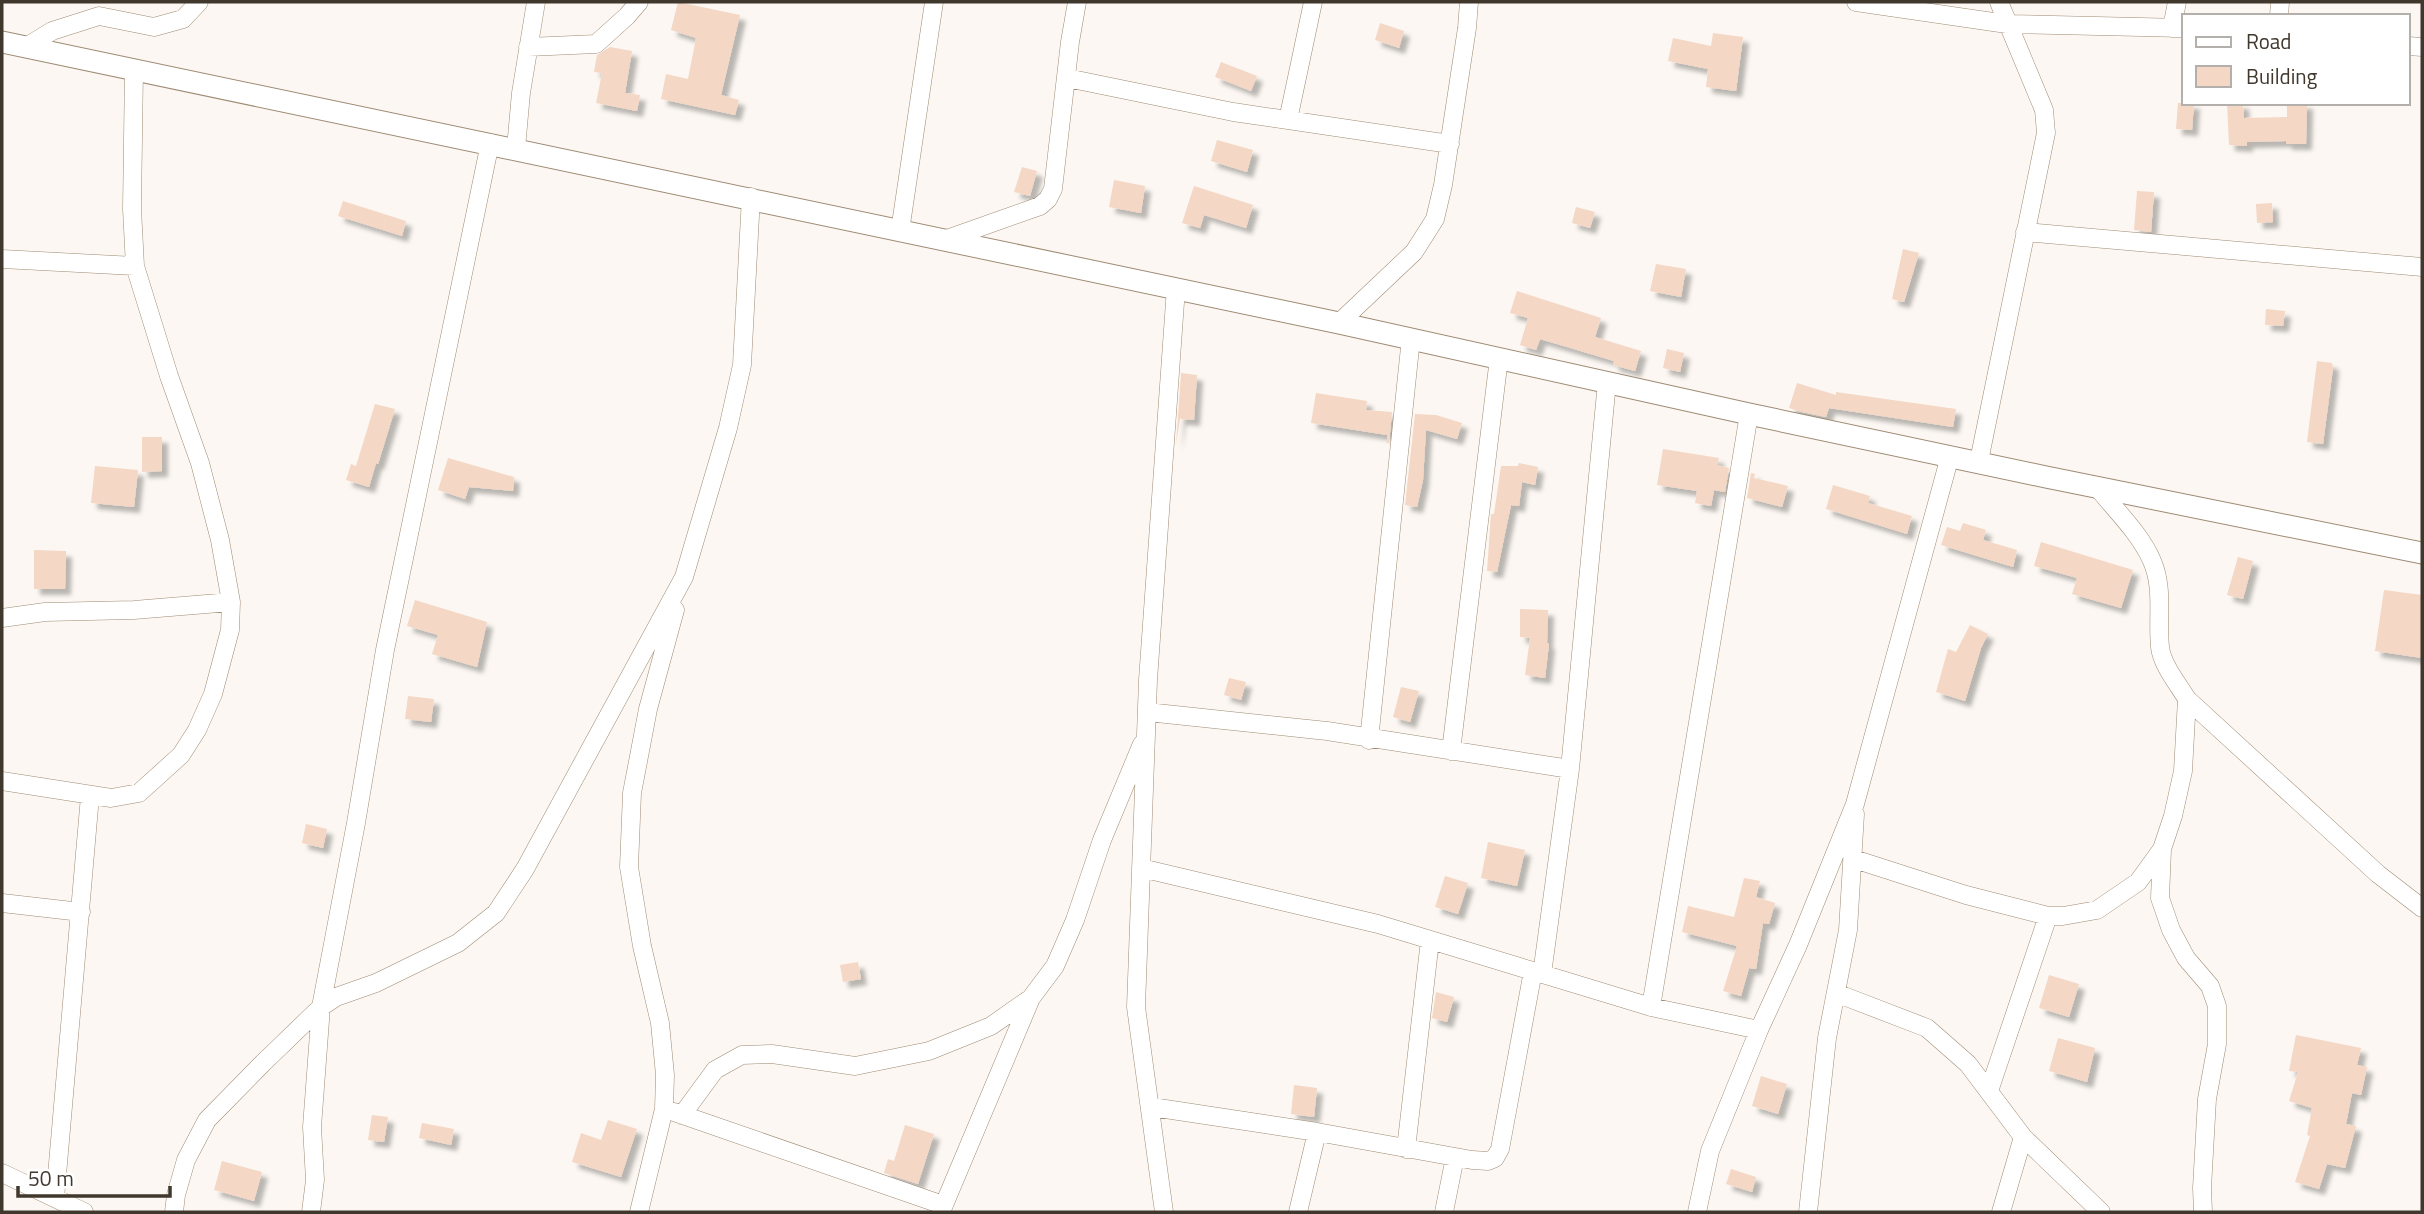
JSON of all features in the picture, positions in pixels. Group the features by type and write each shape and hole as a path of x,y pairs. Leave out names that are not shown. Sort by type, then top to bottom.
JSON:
{"street":[{"path":"26,47 52,31 99,16 154,27 183,19 199,2"},
{"path":"516,148 536,2"},
{"path":"528,47 596,44 639,2"},
{"path":"900,231 934,2"},
{"path":"944,240 1040,206 1048,200 1053,189 1077,2"},
{"path":"1288,120 1313,2"},
{"path":"1339,323 1414,252 1435,219 1450,144 1469,2"},
{"path":"1856,2 2007,24 2178,28 2177,2"},
{"path":"1979,461 2046,133 2044,110 1999,2"},
{"path":"2,42 516,148 1410,338 1749,414 2422,554"},
{"path":"2,781 111,798 139,793 181,755 197,730 213,694 230,630 231,602 220,540 200,463 169,376 135,266 132,209 135,69"},
{"path":"1067,78 1233,112 1450,144"},
{"path":"311,1212 315,1180 312,1127 321,1007 385,650 490,143"},
{"path":"639,1212 664,1109 665,1075 660,1023 642,946 629,867 632,793 648,709 728,428 742,365 751,198"},
{"path":"2025,232 2422,267"},
{"path":"2,259 135,266"},
{"path":"1164,1212 1152,1107 1136,1007 1147,712 1175,288"},
{"path":"1369,740 1410,338"},
{"path":"1451,751 1499,358"},
{"path":"1152,1107 1317,1132 1455,1157 1488,1161 1495,1158 1500,1149 1537,972 1570,769 1607,382"},
{"path":"1651,1006 1749,414"},
{"path":"1702,1211 1710,1151 1855,804 1950,456"},
{"path":"2097,487 2136,535 2152,561 2159,593 2160,649 2187,699 2378,873 2422,908"},
{"path":"174,1212 176,1195 187,1160 207,1120 321,1007 336,997 376,982 458,943 496,913 539,845 684,577"},
{"path":"2,618 45,612 134,610 231,602"},
{"path":"2187,699 2183,771 2162,849 2160,898 2171,930 2186,958 2210,986 2217,1006 2217,1044 2207,1099 2203,1212"},
{"path":"1147,712 1327,731 1369,740 1570,769"},
{"path":"664,1109 942,1208 1031,998 1055,966 1075,920 1102,841 1146,734"},
{"path":"55,1198 90,796"},
{"path":"1808,1212 1827,1038 1849,930 1855,804"},
{"path":"1854,859 1966,895 2048,916 2097,910 2138,882 2162,849"},
{"path":"1141,868 1378,924 1651,1006 1759,1030"},
{"path":"2,902 81,912"},
{"path":"1989,1091 2048,916"},
{"path":"1406,1149 1430,940"},
{"path":"1836,993 1927,1028 1968,1064 2022,1137 2101,1212"},
{"path":"682,1115 715,1070 742,1055 772,1054 855,1066 929,1051 991,1026 1031,998"},
{"path":"1298,1212 1317,1132"},
{"path":"2001,1212 2022,1137"},
{"path":"1444,1212 1455,1157"},
{"path":"2,1173 84,1212"}],"building":[{"path":"678,2 740,15 721,95 739,100 735,115 661,99 666,74 688,79 696,38 671,30"},
{"path":"1380,23 1404,31 1399,48 1375,40"},
{"path":"1713,33 1743,37 1736,91 1706,87 1708,69 1668,61 1673,38 1711,46"},
{"path":"610,47 632,51 625,93 640,95 637,111 596,103 602,73 594,72 597,55"},
{"path":"1221,62 1257,76 1251,91 1215,77"},
{"path":"2178,103 2194,105 2192,130 2176,129"},
{"path":"2227,105 2243,105 2244,118 2287,117 2287,105 2307,105 2306,144 2286,144 2286,141 2247,142 2247,146 2229,145"},
{"path":"1217,140 1253,150 1247,172 1211,161"},
{"path":"1022,167 1037,171 1030,196 1014,192"},
{"path":"1114,180 1145,186 1141,213 1109,207"},
{"path":"1194,186 1253,205 1246,228 1204,215 1200,228 1182,223"},
{"path":"2137,191 2154,192 2151,232 2134,230"},
{"path":"343,201 406,221 402,236 338,216"},
{"path":"2272,203 2273,222 2257,223 2256,204"},
{"path":"1576,207 1595,212 1590,228 1572,223"},
{"path":"1903,249 1919,253 1904,302 1892,299"},
{"path":"1656,264 1686,269 1681,297 1650,291"},
{"path":"1517,291 1601,318 1595,337 1641,351 1635,371 1613,365 1614,361 1540,339 1536,350 1520,345 1528,318 1510,313"},
{"path":"2266,309 2285,311 2283,326 2265,325"},
{"path":"1667,349 1684,353 1680,372 1663,368"},
{"path":"2317,361 2332,363 2333,368 2323,444 2307,442"},
{"path":"1181,373 1197,375 1194,420 1180,419 1176,445"},
{"path":"1797,383 1836,395 1836,392 1956,409 1953,427 1829,408 1826,417 1802,412 1789,408"},
{"path":"1316,393 1367,401 1366,410 1392,412 1389,443 1387,435 1311,423"},
{"path":"375,404 395,409 369,487 346,480 351,464 356,466"},
{"path":"1415,414 1436,415 1462,423 1457,439 1426,430 1423,480 1417,507 1405,505"},
{"path":"142,437 162,437 162,471 142,472"},
{"path":"1663,449 1719,458 1717,465 1729,468 1725,492 1714,490 1711,506 1695,503 1697,491 1657,485"},
{"path":"448,458 514,477 513,491 469,487 465,499 438,490"},
{"path":"1519,463 1538,467 1535,485 1522,482 1519,506 1511,505 1497,572 1487,571 1491,514 1494,514 1501,466 1518,466"},
{"path":"95,466 138,470 134,507 91,503"},
{"path":"1751,473 1755,474 1754,478 1788,486 1782,507 1747,498"},
{"path":"1833,485 1870,496 1868,503 1912,516 1907,534 1826,509"},
{"path":"1963,523 1986,530 1983,540 2017,550 2013,567 1941,545 1947,527 1960,531"},
{"path":"2041,542 2133,570 2121,608 2072,594 2077,578 2034,566"},
{"path":"34,550 66,551 65,589 34,589"},
{"path":"2238,557 2253,561 2243,599 2227,595"},
{"path":"2384,590 2422,595 2422,658 2375,651"},
{"path":"415,600 487,622 477,667 432,654 438,635 407,626"},
{"path":"1520,609 1548,610 1549,644 1545,678 1525,675 1530,638 1520,637"},
{"path":"1970,625 1988,634 1965,701 1936,692 1948,649 1956,652"},
{"path":"1229,678 1246,682 1241,700 1224,695"},
{"path":"1401,687 1419,691 1410,722 1393,717"},
{"path":"408,696 434,699 431,722 405,719"},
{"path":"306,824 327,829 323,848 302,843"},
{"path":"1488,842 1525,850 1517,886 1481,878"},
{"path":"1445,876 1468,883 1458,914 1435,907"},
{"path":"1744,878 1760,881 1756,897 1775,903 1769,924 1763,923 1756,969 1749,968 1741,996 1723,991 1737,946 1682,932 1688,906 1734,917"},
{"path":"858,962 861,979 843,982 840,965"},
{"path":"2049,975 2079,984 2069,1017 2039,1008"},
{"path":"1436,992 1454,997 1447,1022 1432,1018"},
{"path":"2296,1035 2361,1048 2357,1065 2367,1067 2361,1095 2352,1093 2346,1124 2356,1126 2345,1168 2327,1164 2319,1189 2295,1182 2310,1136 2307,1135 2312,1108 2289,1101 2298,1072 2289,1071"},
{"path":"2058,1038 2095,1048 2087,1082 2049,1071"},
{"path":"1761,1076 1787,1084 1778,1114 1752,1106"},
{"path":"1294,1085 1317,1088 1314,1117 1291,1114"},
{"path":"372,1115 388,1117 384,1142 368,1140"},
{"path":"608,1120 637,1129 621,1177 572,1162 581,1133 601,1140"},
{"path":"422,1123 454,1129 451,1145 419,1138"},
{"path":"905,1125 934,1134 918,1184 884,1173 888,1159 894,1161"},
{"path":"222,1161 262,1172 254,1201 214,1190"},
{"path":"1731,1169 1756,1177 1752,1192 1726,1184"}]}
